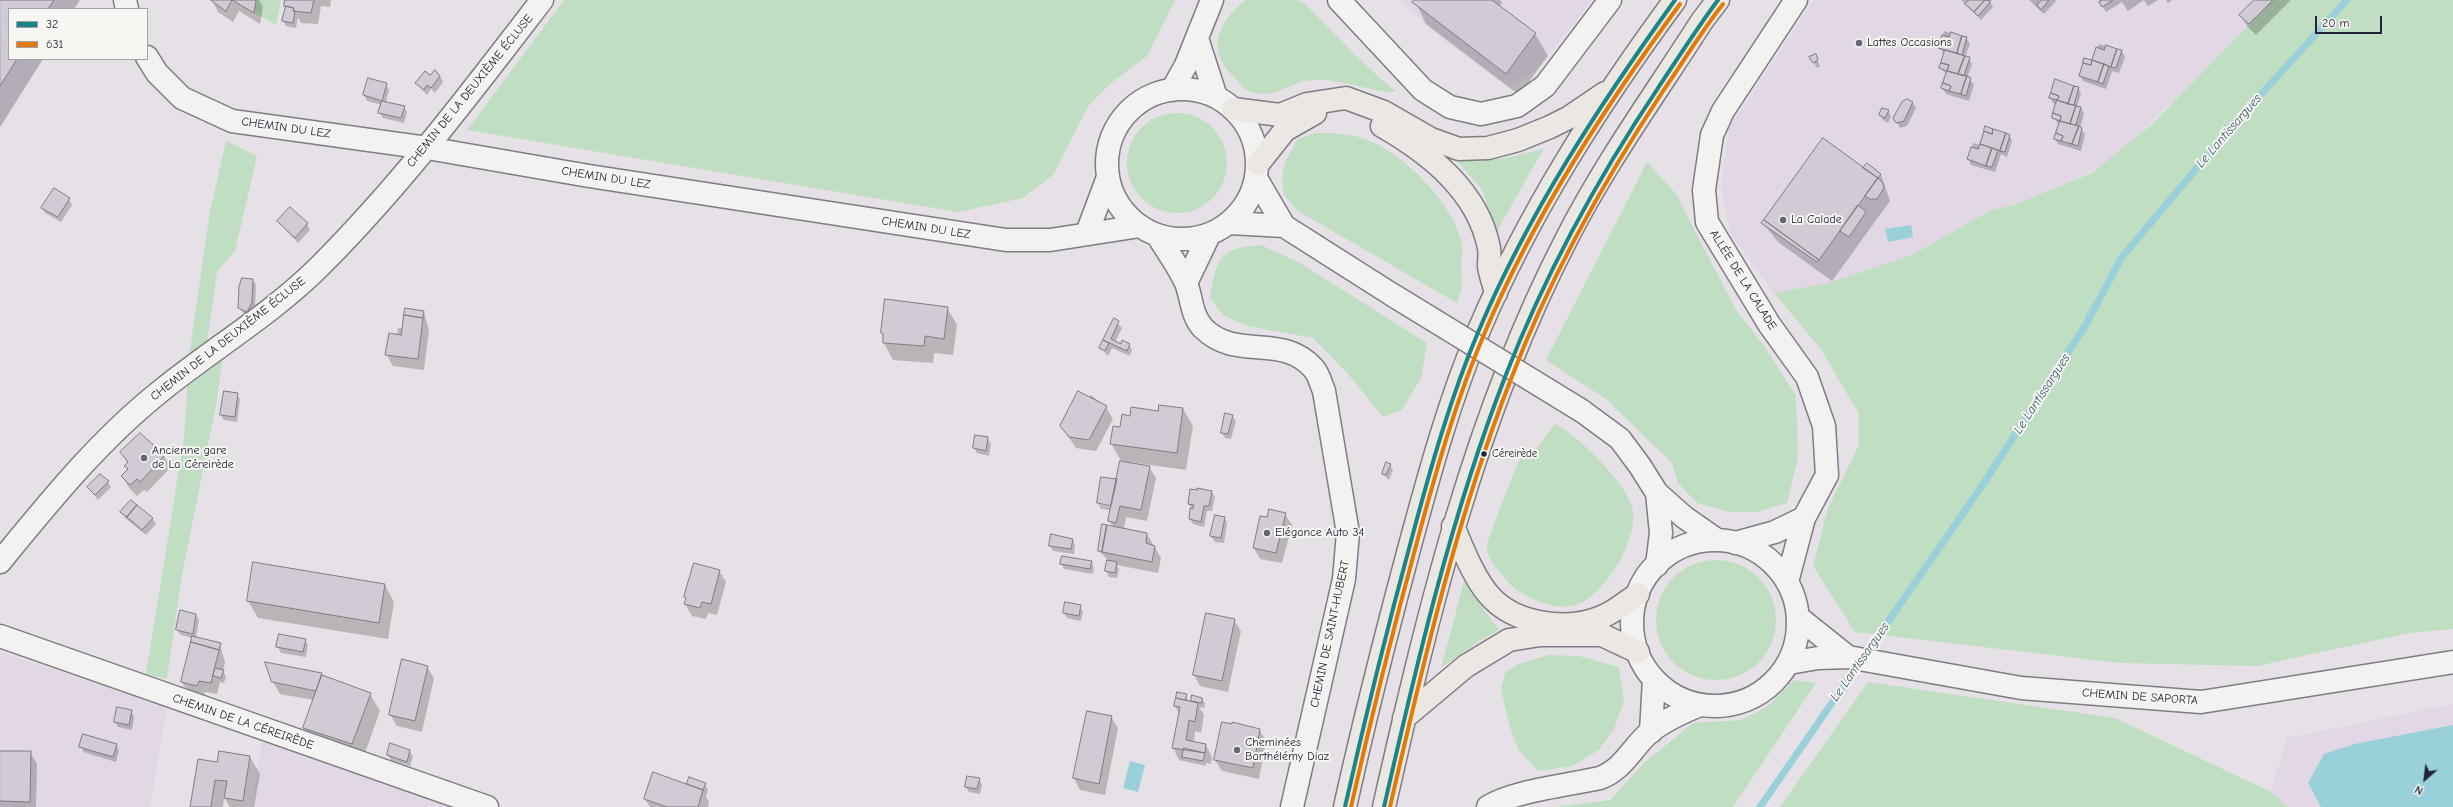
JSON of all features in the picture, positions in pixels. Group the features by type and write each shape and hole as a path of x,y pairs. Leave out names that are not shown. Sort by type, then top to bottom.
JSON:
{"main road":[{"path":"1345,807 1362,732 1427,482 1459,382 1496,293 1538,211 1612,88 1675,0"},
{"path":"1384,807 1404,718 1453,526 1495,399 1527,320 1566,238 1608,165 1702,21 1718,0"},
{"path":"1234,109 1280,115 1307,104 1346,98 1384,112 1431,139 1459,149 1488,148 1533,135 1556,124 1612,88"},
{"path":"1257,171 1285,130 1313,113 1355,111 1390,131 1443,168 1464,192 1476,211 1489,248 1489,268 1496,293"},
{"path":"1453,526 1474,573 1488,594 1504,610 1526,619 1548,623 1596,619 1606,616 1638,594"},
{"path":"1404,718 1451,677 1509,640 1540,635 1602,635 1638,652"}],"street":[{"name":"CHEMIN DE LA DEUXIÈME ÉCLUSE","path":"0,562 80,466 161,390 274,306 320,267 427,148 542,0"},
{"path":"1172,90 1197,38 1212,0"},
{"path":"1339,0 1423,90 1450,107 1482,114 1517,106 1545,86 1610,0"},
{"name":"ALLÉE DE LA CALADE","path":"1787,582 1804,518 1827,475 1824,426 1807,377 1769,324 1706,222 1704,190 1707,160 1712,135 1723,112 1796,0"},
{"path":"1197,38 1216,97"},
{"name":"CHEMIN DU LEZ","path":"148,60 157,73 182,98 232,121 427,148 590,176 1006,240 1050,240 1087,233 1149,231 1190,239 1208,235 1230,223"},
{"path":"1087,233 1108,177 1108,153 1115,130 1129,110 1149,97 1172,90 1201,91 1216,97 1234,109 1247,125 1255,144 1257,171 1251,195 1242,210 1230,223"},
{"path":"1257,171 1284,226"},
{"name":"CHEMIN DE SAINT-HUBERT","path":"1108,177 1119,205 1149,231 1186,283 1192,308 1203,327 1224,344 1274,348 1295,354 1314,369 1324,391 1348,533 1344,579 1292,807"},
{"path":"1230,223 1284,226 1391,294 1582,411 1620,439 1657,493 1684,517 1726,542 1765,557 1778,568 1787,582 1796,605 1798,633 1789,663 1777,680 1760,693 1741,702 1721,706 1700,705 1675,696 1654,679 1638,652 1632,623 1638,594 1657,565 1670,554 1685,546 1726,542 1775,532 1804,518"},
{"path":"1186,283 1208,235"},
{"path":"1657,493 1661,533 1657,565"},
{"path":"1798,617 1848,657"},
{"name":"CHEMIN DE LA CÉREIRÈDE","path":"0,636 487,807"},
{"path":"1789,663 1818,658 1848,657"},
{"name":"CHEMIN DE SAPORTA","path":"1848,657 2021,688 2201,702 2453,662"},
{"path":"1651,732 1654,679"},
{"path":"1488,807 1498,801 1600,778 1611,774 1626,760 1651,732 1700,705"}],"shaded area":[{"path":"0,0 80,0 75,8 8,8 8,60 42,60 0,128"},
{"path":"1399,0 1592,0 1536,70 1508,87 1438,36"},
{"path":"1814,0 2273,0 2130,144 2108,162 2072,181 2013,205 1991,210 1912,255 1829,283 1774,293 1730,233 1721,187 1729,128"},
{"path":"0,652 167,707 150,807 0,807"},
{"path":"2453,704 2453,807 2288,807 2271,792 2287,738"},
{"path":"262,741 449,807 252,807"}],"green space":[{"path":"256,0 281,0 276,25 254,13"},
{"path":"564,0 1175,0 1147,56 1111,83 1089,105 1053,175 1023,198 958,212 467,130"},
{"path":"1246,0 1297,0 1304,3 1358,58 1396,92 1386,92 1323,80 1303,81 1266,94 1246,90 1224,66 1219,56 1218,45 1219,35 1223,26 1229,17"},
{"path":"2273,0 2453,0 2453,629 2409,633 2257,666 2120,663 1855,632 1813,566 1828,508 1859,445 1859,414 1820,348 1774,293 1829,283 1912,255 1991,210 2013,205 2092,173 2151,125"},
{"path":"1177,113 1187,114 1205,121 1219,135 1226,153 1226,173 1219,191 1205,205 1187,212 1177,213 1167,212 1149,205 1135,191 1128,173 1127,163 1128,153 1135,135 1149,121 1167,114"},
{"path":"1314,133 1346,134 1365,139 1380,146 1395,156 1426,182 1450,214 1458,230 1462,246 1462,286 1457,303 1298,211 1284,195 1282,178 1285,162 1297,140"},
{"path":"226,141 257,156 235,251 217,272 207,343 189,357 210,211"},
{"path":"1544,148 1497,231 1481,188 1455,159 1500,159"},
{"path":"1647,162 1676,194 1736,310 1765,347 1796,396 1798,457 1787,503 1756,512 1728,512 1697,503 1678,483 1672,463 1606,399 1546,360"},
{"path":"1261,245 1300,263 1427,343 1421,378 1402,410 1383,417 1348,374 1313,338 1247,326 1223,315 1210,298 1218,265 1222,258 1236,249"},
{"path":"223,356 216,405 182,575 167,679 146,674 184,438 188,378"},
{"path":"1555,424 1584,445 1614,476 1629,500 1632,507 1633,520 1631,534 1625,550 1617,566 1607,580 1596,592 1584,601 1572,606 1564,607 1536,601 1512,587 1491,561 1487,545 1522,454 1537,448"},
{"path":"1716,560 1728,561 1739,565 1749,570 1758,578 1766,587 1771,597 1775,608 1775,632 1771,643 1766,653 1758,662 1749,670 1739,675 1728,679 1716,680 1704,679 1693,675 1683,670 1674,662 1666,653 1661,643 1657,632 1656,620 1657,608 1661,597 1666,587 1674,578 1683,570 1693,565 1704,561"},
{"path":"1465,578 1475,598 1499,630 1479,641 1441,668"},
{"path":"1549,655 1579,656 1619,667 1624,701 1614,729 1599,750 1572,766 1538,771 1518,749 1509,724 1501,690 1505,673 1519,664"},
{"path":"1794,680 1816,683 1733,807 1556,807 1610,800 1644,763 1693,723 1741,720 1767,707"},
{"path":"1868,682 2115,718 2271,792 2288,807 1780,807"}],"water":[{"path":"1911,225 1913,237 1888,242 1885,229"},
{"path":"2453,725 2453,807 2321,807 2308,783 2324,754 2355,744"},
{"path":"1130,761 1145,765 1138,792 1123,788"}],"building":[{"path":"0,0 54,0 49,8 8,8 8,60 16,60 0,86"},
{"path":"211,0 232,0 226,11"},
{"path":"232,0 256,0 254,13"},
{"path":"285,0 314,0 311,13 293,11 294,8 284,6"},
{"path":"1414,0 1492,0 1536,33 1506,74 1412,2"},
{"path":"1969,0 1985,0 1974,12 1965,4"},
{"path":"1985,0 1991,1 1978,16 1974,12"},
{"path":"2042,0 2049,0 2041,10 2037,5"},
{"path":"2103,0 2113,0 2102,7 2099,2"},
{"path":"2254,0 2273,0 2249,24 2239,15"},
{"path":"286,6 294,8 293,23 282,21"},
{"path":"1951,32 1962,36 1957,53 1938,48 1942,35 1949,37"},
{"path":"1962,36 1967,37 1962,55 1957,53"},
{"path":"2106,45 2117,49 2111,67 2092,60 2096,47 2104,50"},
{"path":"2117,49 2122,50 2116,68 2111,67"},
{"path":"1945,50 1965,56 1958,74 1947,71 1949,65 1941,63"},
{"path":"1816,54 1818,60 1813,63 1809,57"},
{"path":"1965,56 1970,57 1964,76 1958,74"},
{"path":"2084,58 2092,60 2091,65 2083,63"},
{"path":"2092,60 2104,64 2098,82 2079,76 2083,63 2091,65"},
{"path":"1941,63 1949,65 1947,71 1939,68"},
{"path":"2104,64 2109,66 2103,84 2098,82"},
{"path":"435,70 440,76 431,88 427,85 424,90 415,83 425,71 430,75"},
{"path":"1947,71 1967,76 1961,94 1949,91 1951,86 1943,83"},
{"path":"1967,76 1971,78 1966,96 1961,94"},
{"path":"368,78 387,83 382,101 363,95"},
{"path":"2055,79 2074,86 2068,104 2057,100 2059,96 2051,93"},
{"path":"1943,83 1951,86 1949,91 1941,88"},
{"path":"2074,86 2079,87 2074,105 2068,104"},
{"path":"2051,93 2059,96 2057,100 2049,98"},
{"path":"1907,99 1913,102 1904,121 1896,123 1893,118 1902,102"},
{"path":"2057,100 2076,106 2070,124 2060,121 2061,116 2053,113"},
{"path":"382,101 405,106 401,118 378,113"},
{"path":"2076,106 2081,107 2076,125 2070,124"},
{"path":"1882,108 1889,110 1885,118 1879,115"},
{"path":"2053,113 2061,116 2060,121 2052,118"},
{"path":"2060,121 2079,126 2072,144 2061,141 2063,136 2056,133"},
{"path":"1985,126 1993,129 1992,134 1984,131"},
{"path":"2079,126 2082,128 2078,146 2072,144"},
{"path":"1993,129 2006,133 2000,151 1980,144 1984,131 1992,134"},
{"path":"2006,133 2010,135 2005,152 2000,151"},
{"path":"2056,133 2063,136 2061,141 2054,139"},
{"path":"1823,138 1878,178 1819,260 1764,220"},
{"path":"1980,144 1992,148 1986,166 1967,159 1971,147 1978,149"},
{"path":"1992,148 1998,150 1992,167 1986,166"},
{"path":"1867,163 1881,174 1878,178 1863,168"},
{"path":"1878,178 1883,183 1884,188 1877,199 1870,199 1865,196"},
{"path":"54,188 70,198 58,217 41,208"},
{"path":"1858,205 1866,212 1849,237 1840,231"},
{"path":"290,207 308,223 295,238 277,221"},
{"path":"1764,220 1819,260 1817,262 1761,223"},
{"path":"242,278 253,279 252,303 247,312 238,308 239,287"},
{"path":"885,299 948,307 944,339 925,336 924,346 883,343 883,334 881,333"},
{"path":"405,308 424,311 423,318 404,315"},
{"path":"404,315 423,318 418,359 385,355 389,333 401,335"},
{"path":"1114,318 1119,321 1111,339 1121,344 1122,340 1130,344 1127,351 1103,340"},
{"path":"1103,340 1109,343 1105,351 1099,348"},
{"path":"224,391 238,393 235,417 220,415"},
{"path":"1078,391 1107,406 1089,440 1069,437 1060,426"},
{"path":"1159,405 1183,408 1177,453 1110,444 1113,426 1120,427 1122,414 1130,416 1131,407 1158,411"},
{"path":"1225,413 1233,415 1228,434 1221,433"},
{"name":"Ancienne gare de La Céreirède","path":"140,433 165,455 140,482 137,479 130,485 121,476 128,469 124,466 128,462 120,452"},
{"path":"975,435 988,437 986,451 973,448"},
{"path":"1120,461 1150,466 1141,510 1120,506 1116,523 1108,521"},
{"path":"1386,462 1391,464 1386,475 1382,474"},
{"path":"100,474 109,481 95,495 87,487"},
{"path":"1101,477 1117,479 1111,506 1097,503"},
{"path":"1197,488 1212,491 1209,506 1204,506 1201,522 1189,519 1190,508 1193,509 1194,505 1188,504 1190,489 1197,490"},
{"path":"131,500 137,505 127,517 120,512"},
{"path":"137,505 153,518 142,530 127,517"},
{"path":"1269,509 1286,513 1276,553 1253,548 1260,516 1267,517"},
{"path":"1215,515 1225,517 1221,538 1210,536"},
{"path":"1102,524 1107,525 1102,552 1098,551"},
{"path":"1107,525 1147,533 1146,543 1155,546 1152,562 1102,552"},
{"path":"1051,534 1073,539 1071,549 1049,546"},
{"path":"1062,556 1092,561 1090,569 1060,564"},
{"path":"1107,560 1117,562 1115,573 1105,571"},
{"path":"253,562 385,584 379,623 247,601"},
{"path":"694,563 720,570 711,604 702,602 700,608 684,604 686,598 684,597"},
{"path":"1065,602 1081,605 1079,616 1063,613"},
{"path":"180,610 196,614 193,634 176,630"},
{"path":"1206,613 1235,619 1222,681 1193,675"},
{"path":"279,634 306,639 303,652 276,647"},
{"path":"192,636 221,643 219,650 191,642"},
{"path":"191,642 219,650 211,683 199,681 197,686 181,682"},
{"path":"402,659 428,666 415,721 389,715"},
{"path":"265,662 322,673 316,691 272,682"},
{"path":"215,668 224,670 221,678 213,676"},
{"path":"322,675 371,693 352,744 303,728"},
{"path":"1177,692 1187,694 1185,700 1176,698"},
{"path":"1192,695 1202,698 1202,703 1191,701"},
{"path":"1176,698 1198,703 1195,722 1189,720 1186,740 1206,744 1205,753 1172,748 1180,707 1174,706"},
{"path":"117,707 132,710 129,725 114,722"},
{"path":"1087,711 1112,716 1099,784 1073,778"},
{"path":"1222,722 1232,724 1232,722 1260,729 1253,768 1214,760"},
{"path":"83,734 117,744 113,757 79,747"},
{"path":"390,743 410,750 407,762 387,755"},
{"path":"1184,748 1205,753 1203,761 1182,757"},
{"path":"0,751 31,751 30,802 0,801"},
{"path":"219,751 250,756 243,801 224,798 227,781 215,780 211,807 190,807 198,759 217,762"},
{"path":"653,772 703,790 698,807 667,807 644,799"},
{"path":"967,776 980,778 977,789 965,787"},
{"path":"689,777 706,783 703,790 687,784"}],"waterway":[{"name":"Le Lantissargues","path":"1760,807 1984,483 2085,326 2122,257 2234,124 2347,0"}],"transit line":[{"name":"32","path":"1345,807 1385,640 1441,434 1479,330 1520,243 1543,201 1593,119 1675,0"},
{"name":"32","path":"1384,807 1409,698 1452,536 1468,482 1505,377 1537,301 1593,192 1636,122 1718,0"},
{"name":"631","path":"1351,807 1391,641 1432,489 1447,436 1485,332 1526,245 1573,162 1625,82 1680,4"},
{"name":"631","path":"1390,807 1415,699 1458,537 1492,431 1526,341 1560,267 1579,230 1619,160 1663,91 1723,4"}],"place":[{"name":"Lattes Occasions","path":"1859,43"},
{"name":"La Calade","path":"1783,220"},
{"name":"Céreirède","path":"1484,454"},
{"name":"Ancienne gare de La Céreirède","path":"144,458"},
{"name":"Elégance Auto 34","path":"1267,533"},
{"name":"Cheminées Barthélémy Diaz","path":"1237,750"}]}
